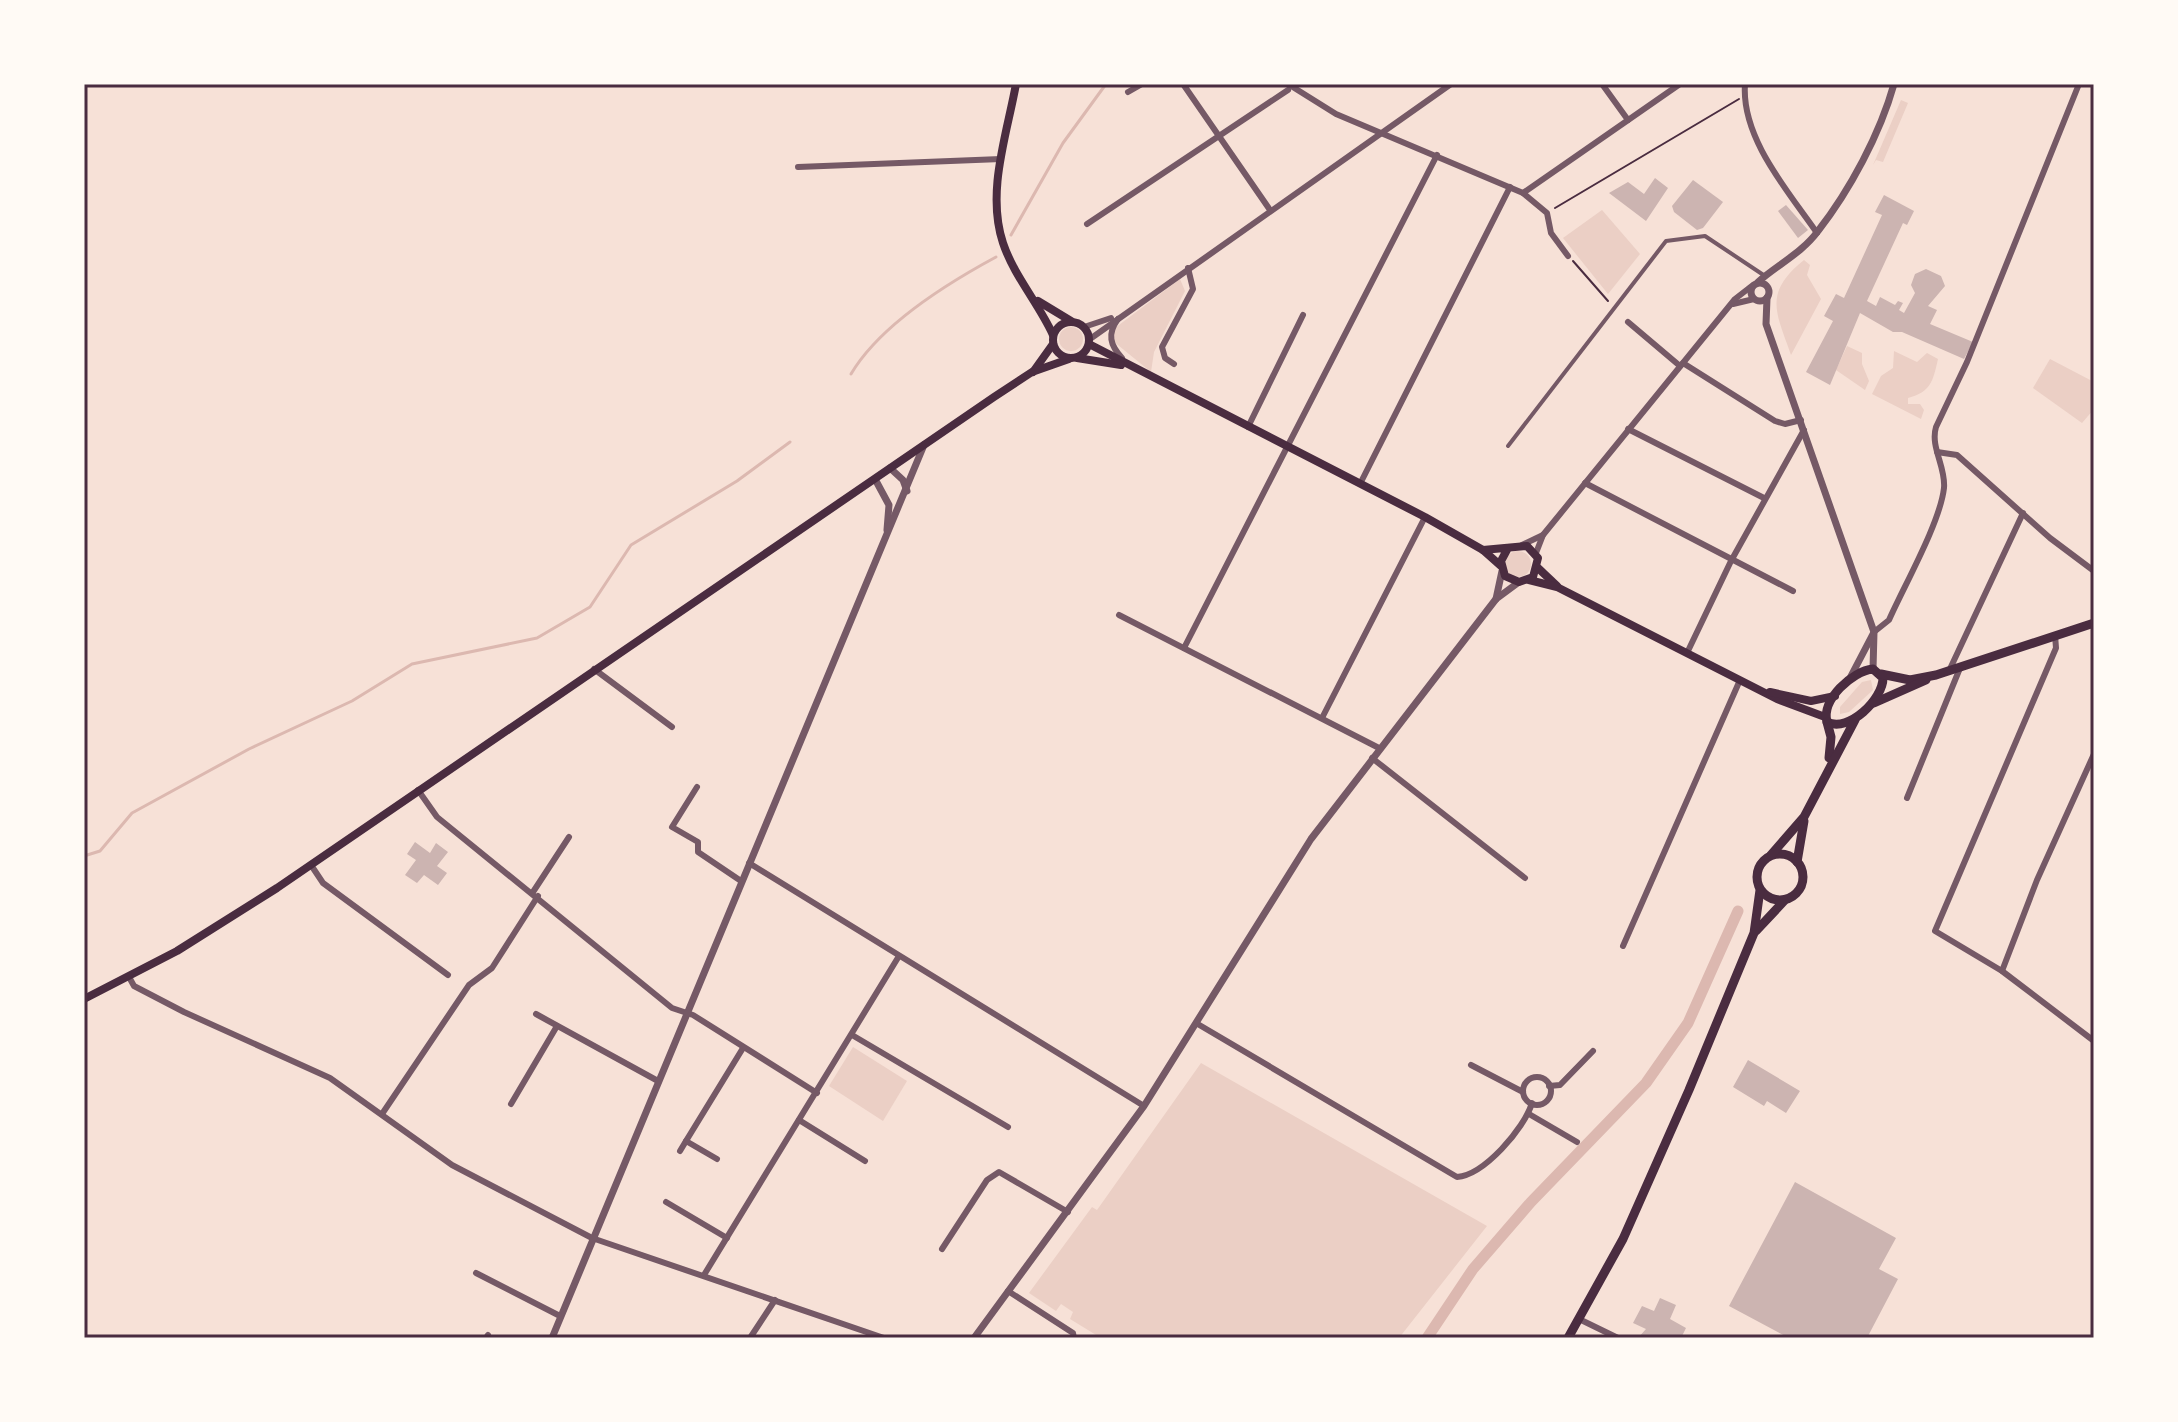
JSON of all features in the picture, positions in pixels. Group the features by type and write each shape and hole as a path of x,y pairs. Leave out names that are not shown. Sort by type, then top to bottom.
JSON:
{"main road":[{"path":"1016,84 1001,159 997,199 1004,245 1037,301 1059,354 1129,367"},
{"path":"1037,301 1084,327 1090,342 1129,367 1425,517 1483,550 1509,579 1557,587 1826,720 1845,724 1859,714 1880,692 1877,672"},
{"path":"1032,372 1060,325 1072,322"},
{"path":"84,999 177,951 311,865 1032,372 1073,358 1090,342"},
{"path":"1483,550 1522,545 1536,553 1538,568 1557,587"},
{"path":"1502,569 1508,548"},
{"path":"1524,581 1538,568"},
{"path":"1827,769 1831,742 1826,720 1836,695 1850,678 1877,672 1910,680 1936,675 2094,623"},
{"path":"1867,706 1936,675"},
{"path":"1765,691 1811,701 1836,695"},
{"path":"1568,1338 1623,1239 1754,933 1760,890 1758,870 1804,817 1859,714"},
{"path":"1754,933 1771,912 1796,893 1803,877 1797,862 1804,817"},
{"path":"1771,855 1785,854 1797,862"},
{"path":"1760,890 1777,900 1789,898"}],"street":[{"path":"1128,92 1142,84"},
{"path":"1183,84 1270,210"},
{"path":"1090,342 1122,314 1451,84"},
{"path":"1602,84 1628,120"},
{"path":"1523,193 1680,84"},
{"path":"1745,84 1744,96 1750,122 1768,160 1817,233"},
{"path":"1536,553 1543,535 1733,304 1765,276 1777,271 1817,233 1858,166 1894,84"},
{"path":"1850,678 1874,632 1886,625 1940,505 1944,473 1937,452 1936,427 1967,362 2079,84"},
{"path":"1087,224 1288,87 1336,114 1523,193 1547,213 1551,233 1568,256"},
{"path":"1184,648 1437,155"},
{"path":"798,167 1001,159"},
{"path":"1360,484 1510,187"},
{"path":"1508,446 1666,241 1705,236 1765,276"},
{"path":"1174,364 1165,358 1162,347 1193,289 1188,268"},
{"path":"1777,271 1768,294 1766,324 1874,632 1877,672"},
{"path":"1754,299 1750,291 1755,284 1764,283 1768,294"},
{"path":"1733,304 1768,294"},
{"path":"1084,327 1122,314"},
{"path":"1122,314 1110,330 1110,341 1129,367"},
{"path":"1248,427 1303,315"},
{"path":"1628,322 1681,364 1775,421 1803,424"},
{"path":"1687,653 1803,424"},
{"path":"1628,429 1764,498"},
{"path":"553,1338 924,445"},
{"path":"1937,452 1957,455 2094,571"},
{"path":"890,468 903,480 907,491"},
{"path":"875,479 889,505 886,536"},
{"path":"1585,483 1793,591"},
{"path":"1949,671 2023,513"},
{"path":"1322,718 1425,517"},
{"path":"1522,545 1543,535"},
{"path":"1496,599 1502,569"},
{"path":"974,1338 1144,1106 1311,839 1496,599 1524,581"},
{"path":"1119,615 1379,748"},
{"path":"2055,635 2056,648 1935,931 2002,971 2094,1041"},
{"path":"1907,798 1960,668"},
{"path":"594,669 672,727"},
{"path":"1623,946 1740,680"},
{"path":"2002,971 2037,880 2094,754"},
{"path":"1372,758 1525,878"},
{"path":"697,787 672,827 698,842 698,852 741,881"},
{"path":"418,790 437,817 672,1008 693,1015 817,1093"},
{"path":"382,1114 469,985 492,968 569,837"},
{"path":"749,863 1144,1106"},
{"path":"311,865 323,883 448,975"},
{"path":"704,1275 899,956"},
{"path":"129,977 134,986 184,1012 330,1078 485,1185 592,1238 884,1338"},
{"path":"536,1014 658,1081"},
{"path":"1196,1023 1457,1177 1469,1177 1480,1169 1525,1122 1532,1103"},
{"path":"511,1104 557,1026"},
{"path":"852,1035 1008,1127"},
{"path":"680,1151 743,1048"},
{"path":"1549,1086 1560,1085 1593,1051"},
{"path":"1471,1065 1523,1092 1532,1103"},
{"path":"1523,1092 1532,1078 1544,1079 1549,1086 1548,1099 1532,1103"},
{"path":"1529,1114 1577,1142"},
{"path":"799,1120 865,1161"},
{"path":"686,1141 717,1159"},
{"path":"942,1249 987,1180 999,1172 1069,1212"},
{"path":"666,1202 727,1238"},
{"path":"476,1273 560,1316"},
{"path":"1008,1291 1073,1333 1074,1338"},
{"path":"750,1338 775,1300"},
{"path":"1579,1319 1618,1338"}],"path":[{"path":"1547,213 1744,96"},
{"path":"1568,256 1609,302"}],"shaded area":[{"path":"1901,100 1908,103 1883,162 1876,160 1873,165"},
{"path":"1602,210 1640,254 1608,294 1563,238"},
{"path":"1804,260 1810,265 1807,275 1821,299 1791,355 1776,304 1783,283"},
{"path":"1180,279 1185,291 1154,352 1151,372 1113,341 1115,328"},
{"path":"1071,327 1080,330 1083,339 1080,348 1071,351 1062,348 1059,339 1062,330"},
{"path":"1847,346 1862,353 1862,364 1869,381 1865,390 1836,370"},
{"path":"1894,351 1917,362 1927,353 1938,359 1930,384 1922,392 1908,398 1908,404 1920,404 1924,410 1921,419 1872,394 1881,376 1893,368"},
{"path":"2050,359 2094,382 2094,409 2082,423 2033,388"},
{"path":"1518,551 1527,555 1531,564 1527,573 1518,577 1509,573 1505,564 1509,555"},
{"path":"1871,680 1873,690 1849,712 1840,714 1840,707 1862,682"},
{"path":"853,1047 907,1081 883,1121 829,1086"},
{"path":"1201,1063 1487,1226 1399,1338 1101,1338 1070,1319 1073,1312 1061,1304 1056,1311 1029,1293 1092,1207 1097,1210"}],"building":[{"path":"1655,178 1668,188 1646,221 1609,193 1628,182 1644,194"},
{"path":"1693,180 1723,202 1703,228 1697,230 1674,212 1672,206"},
{"path":"1884,195 1914,211 1907,225 1903,223 1867,301 1876,306 1880,297 1895,305 1898,301 1903,303 1899,310 1904,313 1915,293 1911,285 1915,274 1926,269 1941,276 1945,286 1928,306 1937,310 1930,324 1973,342 1964,359 1902,332 1893,332 1860,313 1830,385 1806,372 1833,321 1824,316 1836,294 1844,298 1882,215 1875,212"},
{"path":"1786,205 1808,230 1798,238 1778,211"},
{"path":"415,842 430,853 436,843 448,852 437,866 447,873 438,885 424,875 417,883 405,875 416,860 407,854"},
{"path":"1748,1060 1800,1091 1786,1113 1767,1101 1764,1106 1733,1087"},
{"path":"1795,1182 1896,1238 1879,1269 1898,1279 1867,1338 1789,1338 1729,1306"},
{"path":"1660,1298 1676,1305 1670,1319 1686,1328 1681,1338 1638,1338 1646,1329 1633,1323 1642,1306 1654,1311"}],"waterway":[{"path":"1011,235 1063,143 1106,84"},
{"path":"851,374 896,323 936,293 996,257"},
{"path":"84,856 100,851 132,813 249,749 352,701 412,664 537,638 590,607 631,545 737,481 790,442"},
{"path":"1427,1338 1473,1269 1531,1202 1646,1083 1688,1023 1738,911"}]}
